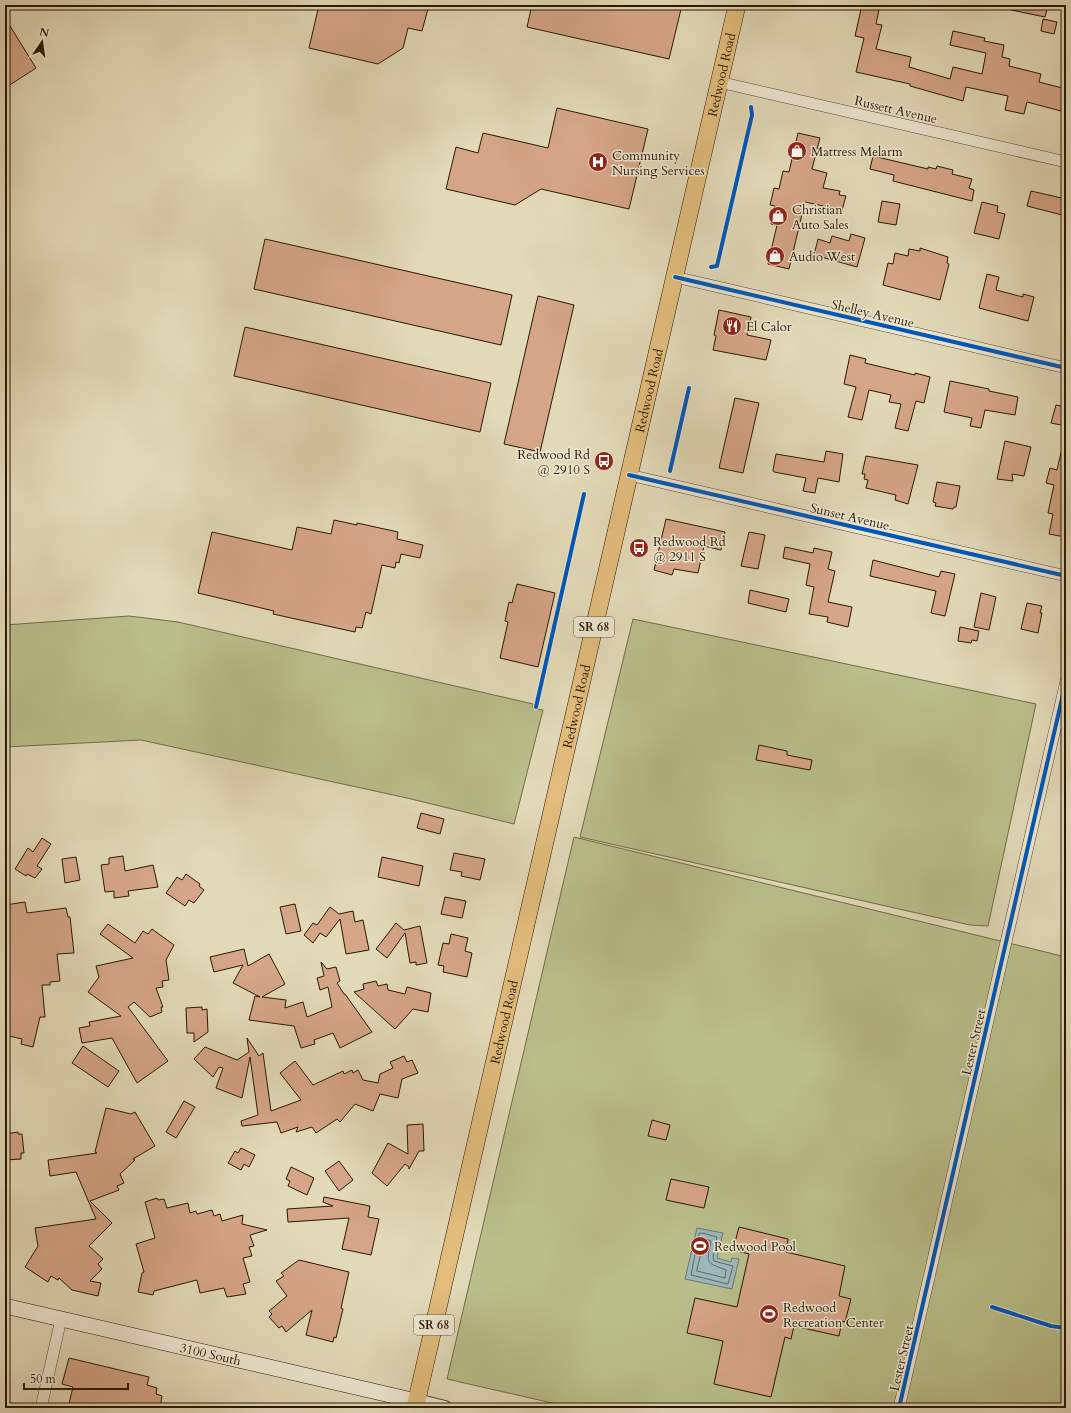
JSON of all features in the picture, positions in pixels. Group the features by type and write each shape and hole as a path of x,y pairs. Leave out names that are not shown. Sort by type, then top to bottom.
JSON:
{"main road":[{"name":"Redwood Road","path":"415,1405 737,5"},
{"name":"3100 South","path":"5,1306 415,1405"}],"street":[{"name":"Russett Avenue","path":"720,82 1066,162"},
{"name":"Shelley Avenue","path":"675,277 1066,368"},
{"name":"Sunset Avenue","path":"629,475 1066,576"},
{"name":"Lester Street","path":"899,1408 1066,681"},
{"path":"41,1408 61,1319"},
{"path":"415,1405 445,1408"}],"green space":[{"path":"129,616 178,622 533,704 533,708 543,710 514,824 407,798 141,740 5,747 5,625"},
{"path":"633,619 1036,704 988,926 970,925 580,837"},
{"path":"574,837 1066,957 1066,1408 574,1408 447,1379"}],"water":[{"path":"697,1228 723,1233 717,1258 731,1262 732,1258 739,1259 732,1289 685,1279"}],"building":[{"path":"319,5 429,5 422,31 408,28 403,48 378,64 309,48"},
{"path":"532,5 682,5 669,59 527,27"},
{"path":"862,5 880,5 876,24 882,25 876,49 911,57 909,67 950,79 953,67 982,74 986,53 950,45 953,31 985,38 984,41 1004,45 1002,57 1010,59 1009,66 1041,74 1039,82 1066,89 1061,111 1027,102 1024,114 1005,110 1008,96 966,87 963,101 910,86 910,84 856,72 864,38 855,36"},
{"path":"1011,5 1048,5 1045,17 1011,10"},
{"path":"5,18 36,68 5,88"},
{"path":"1043,19 1057,22 1054,34 1041,31"},
{"path":"557,108 648,129 629,209 541,189 515,205 446,189 456,147 478,153 483,133 548,148"},
{"path":"798,133 820,138 812,169 827,173 823,188 840,191 839,195 846,196 842,210 805,202 789,269 768,264 777,225 771,224 775,206 770,205 774,188 779,189 783,171 789,172"},
{"path":"873,156 928,169 928,167 936,169 937,166 953,170 952,174 972,179 969,188 974,190 972,201 893,181 894,175 870,169"},
{"path":"1031,191 1066,199 1066,216 1027,206"},
{"path":"882,201 900,204 896,225 878,222"},
{"path":"982,202 998,206 997,212 1005,214 999,239 974,233"},
{"path":"851,234 865,238 857,267 814,255 818,239 830,243 832,236 849,241"},
{"path":"265,239 512,295 501,345 254,289"},
{"path":"920,248 948,257 947,263 949,264 940,300 883,285 888,263 893,264 895,253 908,256 909,249 920,251"},
{"path":"987,274 999,277 996,290 1023,297 1023,294 1034,297 1028,321 979,308"},
{"path":"538,296 574,305 540,452 504,444"},
{"name":"El Calor","path":"719,310 751,317 747,335 771,340 766,360 713,350 716,336 714,335"},
{"path":"245,327 491,383 480,432 234,376"},
{"path":"850,355 866,359 865,363 915,375 915,373 930,377 924,403 916,401 908,431 895,428 901,404 889,402 891,395 869,390 862,420 848,417 856,387 844,384"},
{"path":"950,381 1018,397 1015,415 985,410 981,428 970,426 972,418 944,412"},
{"path":"735,398 759,403 743,473 719,468"},
{"path":"1056,405 1066,407 1066,426 1051,423"},
{"path":"1005,441 1031,447 1024,476 1012,474 1013,481 997,479"},
{"path":"1062,448 1066,449 1065,537 1049,534 1053,514 1048,513 1054,485 1046,483 1050,468 1057,470"},
{"path":"826,451 843,454 839,482 818,478 815,493 803,491 806,478 774,472 773,470 776,454 824,462"},
{"path":"866,456 918,465 908,504 895,500 896,495 866,488 868,480 864,479 865,474 862,474"},
{"path":"937,482 960,486 956,507 953,509 935,506 936,503 933,502"},
{"path":"666,519 725,532 721,550 704,546 698,573 674,569 672,575 654,570"},
{"path":"334,520 357,525 357,523 398,532 397,539 423,545 420,558 401,554 399,563 396,562 395,568 382,565 371,614 366,612 362,628 356,627 355,632 273,614 274,611 198,593 212,532 292,550 297,527 331,534"},
{"path":"749,532 765,535 758,569 741,566"},
{"path":"785,547 813,553 814,548 832,552 828,569 835,571 828,602 852,607 848,627 827,622 828,617 809,614 814,587 806,585 810,564 783,558"},
{"path":"873,560 939,577 941,571 955,574 945,616 931,613 936,591 870,576"},
{"path":"517,584 555,593 538,667 500,658 508,622 505,621 509,602 512,603"},
{"path":"750,590 789,599 786,612 748,603"},
{"path":"981,593 996,597 989,630 974,627"},
{"path":"1027,603 1042,606 1038,633 1021,629"},
{"path":"960,627 979,631 977,641 972,640 971,643 958,641"},
{"path":"759,745 787,751 787,755 812,760 810,770 756,760"},
{"path":"421,813 444,819 440,834 417,828"},
{"path":"42,838 51,844 37,866 42,869 35,878 27,874 26,876 15,869 28,848 33,852"},
{"path":"454,853 485,859 480,880 461,876 462,872 450,870"},
{"path":"123,856 125,871 153,865 158,887 128,891 129,896 114,898 114,891 105,892 101,865 109,864 109,858"},
{"path":"76,857 80,880 65,883 62,859"},
{"path":"382,857 423,866 419,886 378,877"},
{"path":"186,874 200,884 199,886 204,890 194,903 189,900 185,906 166,893 177,877 182,880"},
{"path":"445,897 466,901 462,918 441,914"},
{"path":"25,902 27,913 66,908 68,917 70,917 74,953 57,954 60,981 50,982 50,985 42,985 45,1017 40,1017 33,1047 21,1044 22,1039 5,1035 5,905"},
{"path":"295,904 301,931 286,934 280,907"},
{"path":"330,907 339,914 353,911 355,922 363,920 369,950 346,954 340,919 326,937 320,933 313,943 304,935 313,923 317,925"},
{"path":"396,923 404,930 420,926 427,963 416,965 416,962 410,963 405,933 387,958 376,949"},
{"path":"108,924 135,943 143,931 148,934 152,929 174,945 166,960 169,980 162,981 163,987 156,988 163,1007 161,1007 162,1012 150,1017 134,1002 128,1007 168,1061 137,1083 112,1038 82,1043 79,1028 90,1026 89,1022 121,1016 88,992 99,977 96,966 133,958 100,934"},
{"path":"451,934 468,938 465,951 472,953 467,977 443,972 444,966 438,965 443,943 449,944"},
{"path":"244,949 248,966 269,954 285,984 262,997 286,1000 285,1008 303,1002 307,1017 332,1007 328,987 320,990 317,978 324,976 321,962 327,969 336,967 340,981 337,983 372,1032 340,1048 333,1033 314,1040 315,1044 301,1048 294,1026 249,1020 255,996 260,997 233,983 243,965 214,972 210,957"},
{"path":"376,981 378,986 387,984 388,990 405,994 407,987 431,993 428,1012 413,1009 395,1029 354,992 364,989 363,984"},
{"path":"202,1007 202,1010 207,1009 208,1032 194,1042 194,1033 187,1033 186,1008"},
{"path":"247,1038 259,1056 263,1053 271,1111 301,1100 280,1073 295,1061 313,1085 343,1071 344,1074 352,1070 353,1073 358,1070 363,1080 378,1083 380,1074 393,1068 390,1062 404,1056 407,1062 412,1060 418,1073 402,1079 398,1098 380,1094 373,1111 355,1104 340,1122 337,1119 316,1133 312,1127 296,1132 298,1127 281,1133 277,1122 242,1126 241,1121 258,1115 250,1057 242,1098 216,1088 223,1068 219,1067 213,1077 194,1059 205,1047 237,1060 249,1052"},
{"path":"83,1046 119,1071 108,1087 72,1063"},
{"path":"184,1101 195,1107 176,1138 166,1132"},
{"path":"106,1108 131,1114 135,1112 155,1146 133,1159 135,1160 120,1174 124,1183 117,1186 119,1190 90,1201 112,1223 89,1246 103,1259 98,1264 102,1269 90,1281 101,1283 98,1296 72,1290 59,1278 58,1280 51,1276 48,1282 25,1267 38,1246 35,1228 96,1219 76,1172 50,1176 48,1160 97,1153 95,1152"},
{"path":"652,1120 670,1125 666,1140 648,1136"},
{"path":"423,1124 424,1151 419,1151 409,1169 409,1167 405,1164 387,1186 372,1173 388,1143 408,1154 407,1125"},
{"path":"18,1132 18,1134 22,1134 24,1153 21,1153 21,1159 5,1160 5,1134"},
{"path":"241,1148 255,1155 249,1167 244,1164 241,1170 228,1163 235,1151 238,1153"},
{"path":"339,1161 353,1180 339,1191 325,1171"},
{"path":"291,1167 314,1178 307,1195 288,1186 290,1181 286,1179"},
{"path":"671,1179 709,1187 704,1208 666,1200"},
{"path":"324,1197 370,1206 368,1217 379,1219 371,1255 342,1249 349,1218 288,1222 287,1209 333,1206 323,1202"},
{"path":"157,1198 158,1200 164,1199 167,1208 188,1203 190,1213 196,1211 197,1214 212,1210 214,1216 220,1214 222,1221 243,1215 242,1224 267,1230 250,1235 254,1246 249,1247 252,1256 243,1258 250,1282 243,1284 246,1294 227,1297 224,1288 200,1293 197,1280 154,1291 153,1295 138,1292 142,1273 144,1272 136,1244 155,1238 145,1202"},
{"name":"Redwood Recreation Center","path":"739,1227 788,1239 786,1252 845,1266 839,1296 851,1299 845,1322 842,1321 839,1336 794,1326 791,1339 785,1337 771,1397 714,1384 723,1341 687,1333 695,1298 737,1307 749,1254 733,1250"},
{"path":"299,1260 349,1272 341,1308 343,1309 336,1338 334,1337 333,1342 306,1335 312,1310 286,1332 282,1326 279,1328 269,1317 272,1314 269,1311 287,1296 276,1281 284,1276 281,1273"},
{"path":"69,1358 149,1377 147,1385 157,1388 156,1394 162,1396 160,1408 68,1408 73,1387 62,1384"}],"cycle path":[{"path":"711,267 717,266 752,115 751,107"},
{"path":"675,277 1066,368"},
{"path":"670,471 689,388"},
{"path":"629,475 1066,576"},
{"path":"536,707 584,494"},
{"path":"899,1408 1066,681"},
{"path":"992,1307 1051,1326 1066,1328"}],"place":[{"name":"Mattress Melarm","path":"797,151"},
{"name":"Community Nursing Services","path":"598,162"},
{"name":"Christian Auto Sales","path":"778,216"},
{"name":"Audio West","path":"775,256"},
{"name":"El Calor","path":"732,326"},
{"name":"Redwood Rd @ 2910 S","path":"604,461"},
{"name":"Redwood Rd @ 2911 S","path":"639,548"},
{"name":"Redwood Pool","path":"700,1246"},
{"name":"Redwood Recreation Center","path":"769,1314"}]}
